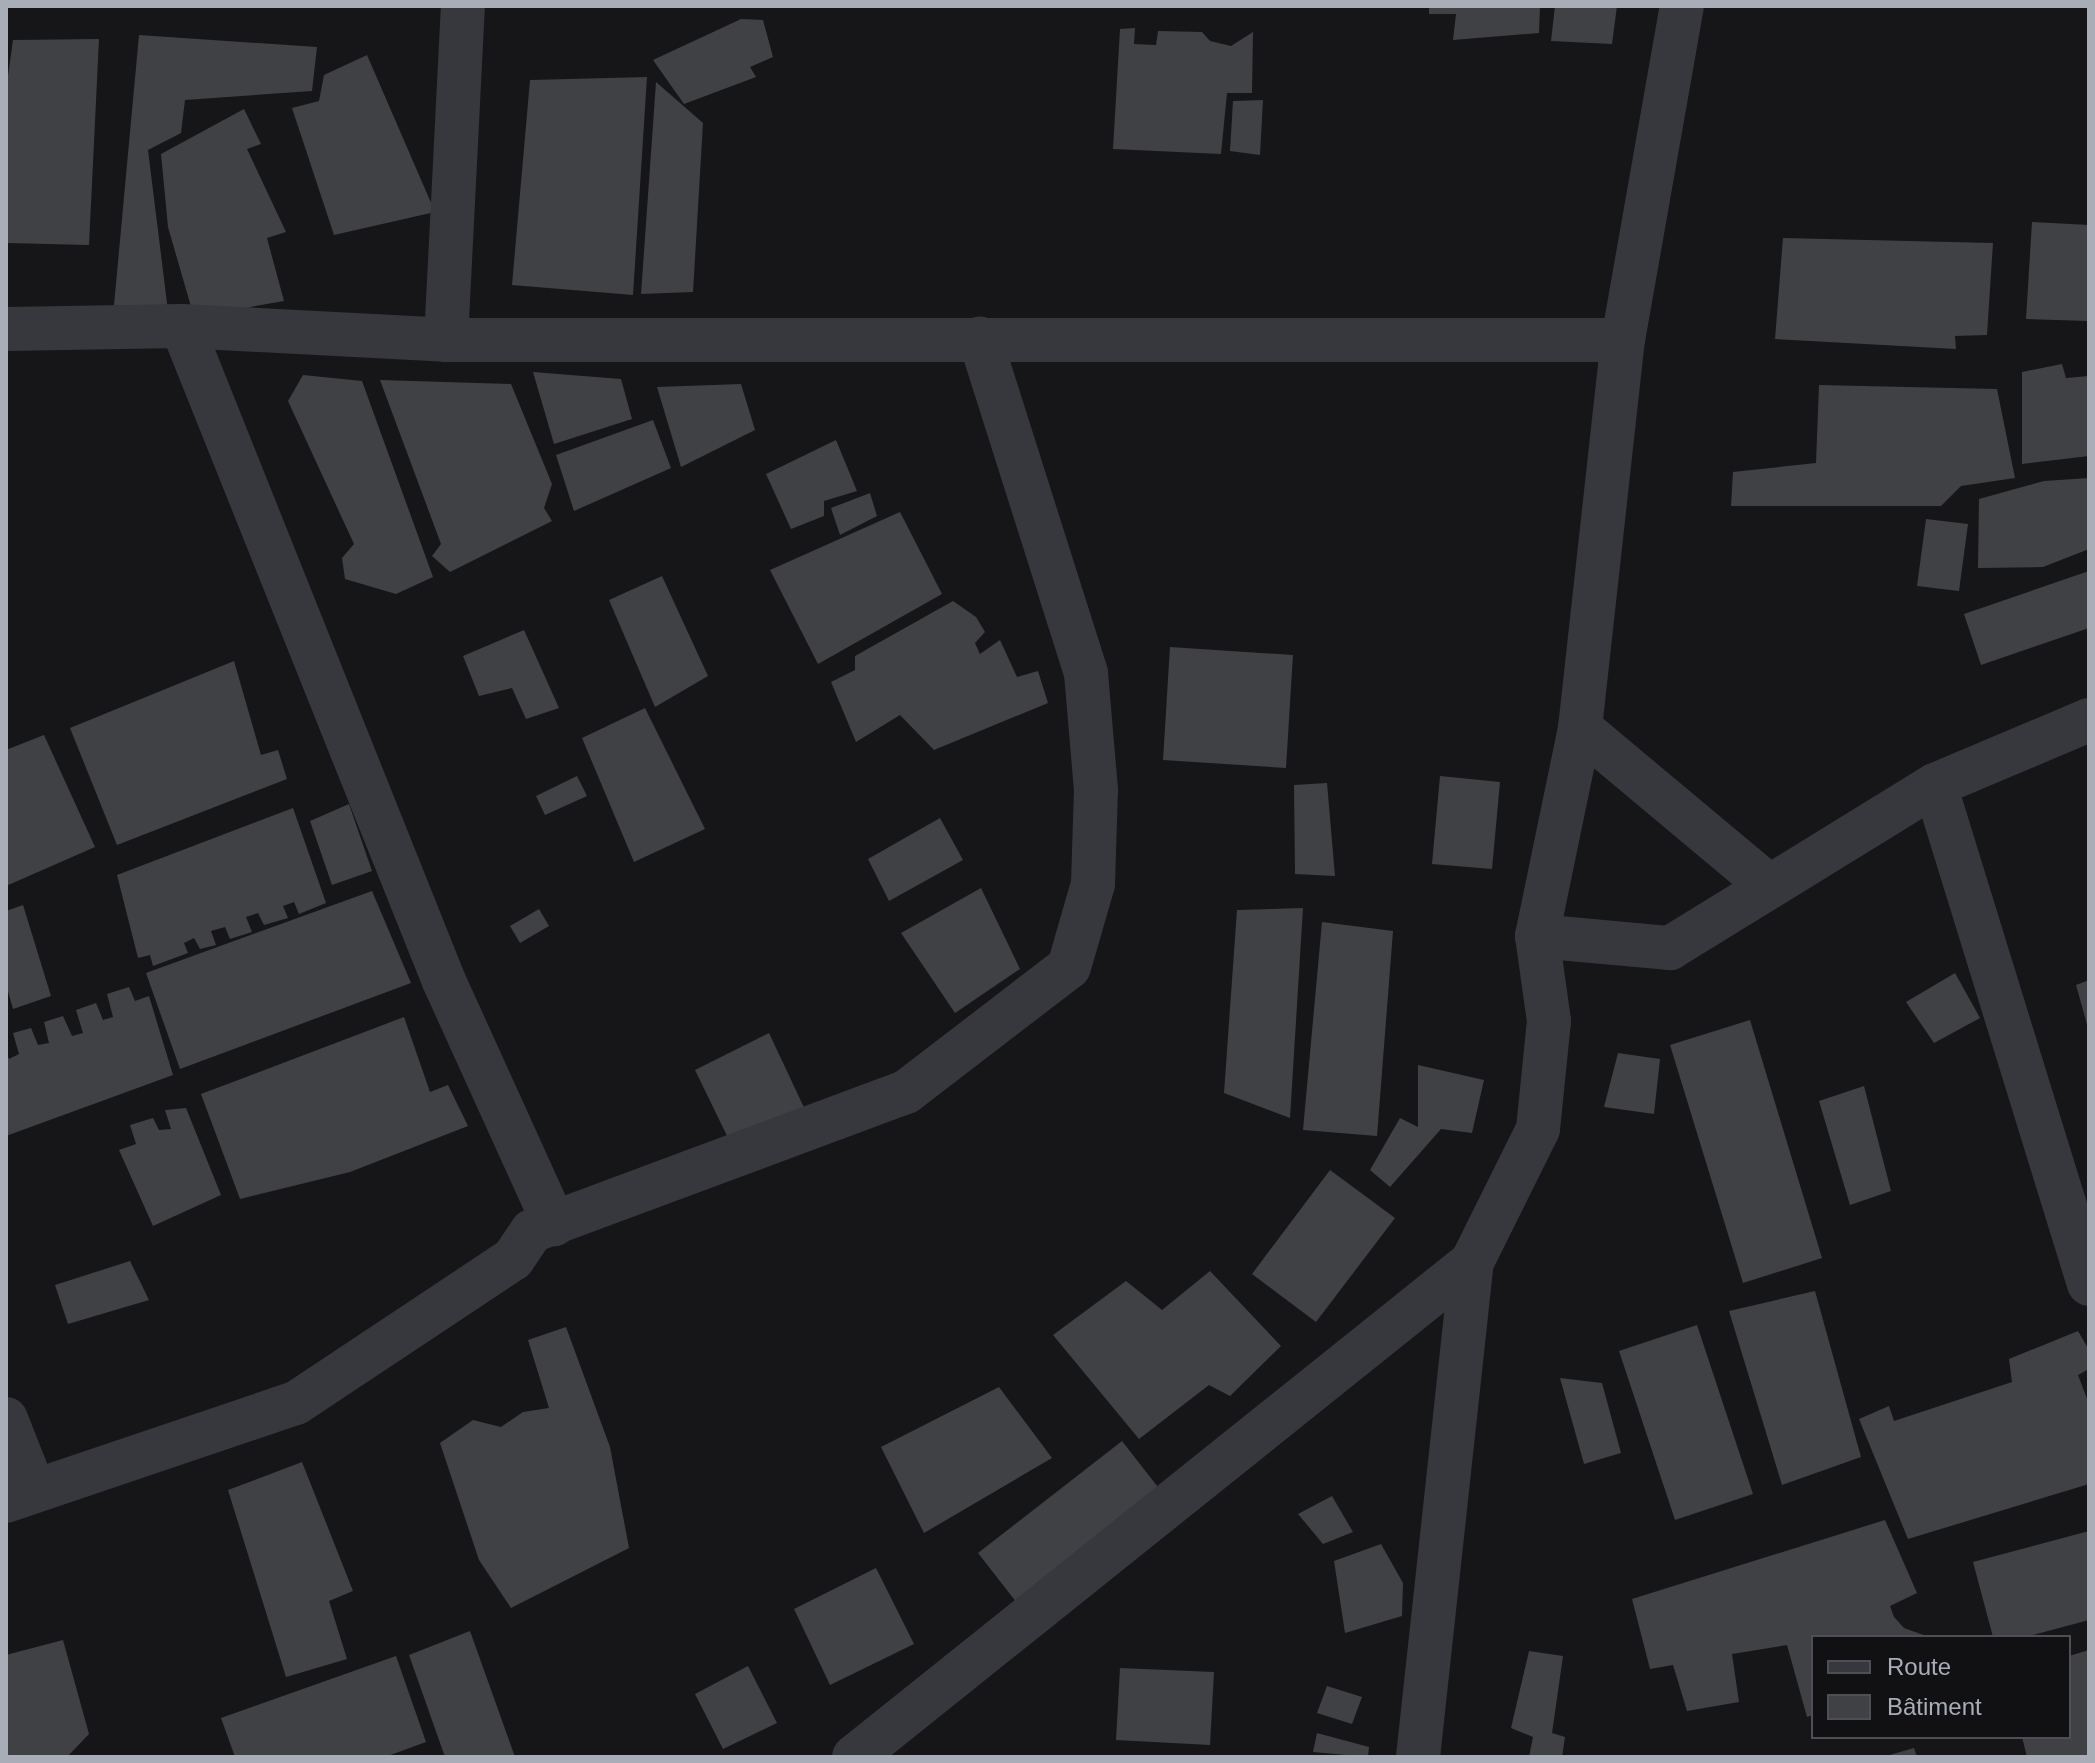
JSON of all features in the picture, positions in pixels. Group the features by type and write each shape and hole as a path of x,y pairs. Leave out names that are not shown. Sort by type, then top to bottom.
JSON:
{"street":[{"path":"446,340 463,6"},
{"path":"1418,1757 1472,1262 1538,1129 1549,1021 1537,936 1580,728 1623,340 1682,6"},
{"path":"182,326 444,981 554,1224"},
{"path":"6,329 182,326 446,340 1623,340"},
{"path":"6,1419 20,1495 296,1403 513,1259 532,1231 906,1092 1069,967 1093,884 1096,790 1086,673 980,338"},
{"path":"1537,936 1670,948 1935,785 2089,720"},
{"path":"1580,728 1769,886"},
{"path":"1935,785 2089,1284"},
{"path":"854,1757 1472,1262"}],"building":[{"path":"1429,6 1540,6 1539,33 1453,40 1456,14 1429,14"},
{"path":"1555,6 1617,6 1612,44 1551,41"},
{"path":"741,19 763,20 773,57 750,67 756,77 684,104 653,60"},
{"path":"1135,28 1134,44 1156,45 1158,31 1202,32 1210,41 1231,46 1253,32 1252,93 1227,93 1221,154 1113,149 1120,29"},
{"path":"139,35 317,47 312,91 185,100 181,133 148,150 168,311 114,305"},
{"path":"99,39 89,245 6,243 6,90 13,40"},
{"path":"367,55 435,212 334,235 292,108 319,101 324,75"},
{"path":"647,77 633,295 512,285 530,80"},
{"path":"656,82 703,123 693,292 641,294"},
{"path":"1263,100 1260,155 1230,151 1233,101"},
{"path":"244,109 261,144 247,149 286,232 267,238 284,301 194,317 168,227 161,154"},
{"path":"2032,222 2089,225 2089,321 2026,319"},
{"path":"1783,238 1993,243 1987,335 1955,336 1956,349 1775,339"},
{"path":"2062,364 2066,378 2089,376 2089,456 2022,464 2022,372"},
{"path":"533,372 621,379 632,419 554,444"},
{"path":"303,375 362,381 433,577 396,594 345,579 342,558 354,544 288,401"},
{"path":"380,380 511,384 552,484 544,508 552,521 450,572 432,556 441,544"},
{"path":"741,384 755,430 681,467 657,387"},
{"path":"1819,385 1997,389 2015,478 1961,486 1941,506 1731,506 1733,472 1816,463"},
{"path":"653,420 671,468 574,511 556,455"},
{"path":"836,440 857,491 824,501 824,516 791,529 766,474"},
{"path":"2089,478 2089,549 2043,567 1978,568 1979,499 2044,481"},
{"path":"870,493 877,516 840,535 831,508"},
{"path":"900,512 942,594 818,664 770,570"},
{"path":"1926,519 1968,524 1959,591 1917,586"},
{"path":"2089,571 2089,628 1981,665 1964,614"},
{"path":"662,576 708,676 655,707 609,600"},
{"path":"953,601 976,617 985,632 975,643 980,654 1000,640 1017,677 1038,671 1048,703 934,750 900,715 856,742 831,682 855,670 855,656"},
{"path":"524,630 559,708 526,719 512,688 479,696 463,656"},
{"path":"1170,647 1293,655 1286,768 1163,760"},
{"path":"234,661 261,755 278,750 287,779 117,845 70,728"},
{"path":"645,708 705,829 634,862 582,738"},
{"path":"44,735 95,847 6,886 6,750"},
{"path":"577,776 587,796 545,815 536,796"},
{"path":"1440,776 1500,782 1492,869 1432,864"},
{"path":"1327,783 1335,876 1295,874 1294,785"},
{"path":"349,804 372,871 332,885 310,821"},
{"path":"293,808 326,903 299,914 294,902 283,906 288,918 264,925 258,913 246,917 252,932 230,939 225,927 211,931 216,945 200,949 194,938 184,943 188,953 153,966 150,955 138,958 117,875"},
{"path":"940,818 963,860 889,901 868,859"},
{"path":"981,888 1020,969 955,1013 901,933"},
{"path":"372,891 411,983 180,1069 146,973"},
{"path":"23,905 51,996 13,1009 6,984 6,911"},
{"path":"1303,908 1290,1118 1224,1093 1237,910"},
{"path":"539,909 549,926 520,943 510,926"},
{"path":"1322,922 1393,931 1377,1136 1303,1130"},
{"path":"1955,973 1980,1018 1934,1043 1906,1002"},
{"path":"2089,980 2089,1028 2088,1028 2076,985"},
{"path":"129,987 135,1001 149,996 173,1075 6,1136 6,1052 9,1059 19,1054 13,1033 31,1028 38,1045 49,1043 44,1022 63,1016 72,1036 83,1033 76,1010 96,1003 103,1020 113,1017 107,994"},
{"path":"404,1017 430,1092 448,1085 468,1126 350,1172 240,1199 201,1094"},
{"path":"1750,1020 1822,1258 1743,1283 1670,1045"},
{"path":"769,1033 808,1116 730,1142 695,1070"},
{"path":"1618,1053 1660,1059 1654,1114 1604,1107"},
{"path":"1418,1065 1484,1080 1472,1133 1441,1129 1390,1187 1370,1170 1400,1118 1418,1127"},
{"path":"1864,1086 1891,1191 1850,1205 1819,1101"},
{"path":"186,1108 221,1195 153,1226 119,1150 136,1144 130,1125 153,1118 159,1130 171,1129 165,1110"},
{"path":"1330,1170 1395,1218 1316,1322 1252,1274"},
{"path":"130,1261 149,1300 68,1324 55,1285"},
{"path":"1210,1271 1281,1346 1230,1396 1209,1385 1139,1439 1053,1335 1126,1281 1162,1310"},
{"path":"1815,1291 1861,1457 1782,1485 1729,1311"},
{"path":"1697,1325 1753,1494 1675,1520 1619,1351"},
{"path":"566,1327 610,1447 629,1548 511,1608 479,1560 440,1443 473,1420 501,1427 523,1412 549,1408 528,1340"},
{"path":"2078,1331 2089,1350 2089,1369 2078,1375 2089,1404 2089,1484 1908,1539 1859,1419 1889,1406 1894,1421 2012,1382 2009,1359"},
{"path":"1560,1378 1602,1383 1621,1453 1584,1464"},
{"path":"999,1387 1052,1458 924,1533 881,1447"},
{"path":"1122,1441 1161,1491 1017,1603 978,1553"},
{"path":"302,1462 353,1591 329,1601 347,1659 286,1677 228,1490"},
{"path":"1332,1496 1353,1532 1323,1544 1298,1514"},
{"path":"1885,1520 1917,1593 1890,1606 1894,1617 1904,1628 1923,1635 1811,1635 1811,1716 1807,1717 1787,1645 1732,1654 1739,1702 1687,1711 1673,1665 1650,1669 1632,1599"},
{"path":"2089,1531 2089,1620 2033,1635 1992,1635 1973,1562"},
{"path":"1381,1544 1403,1583 1402,1616 1345,1633 1334,1561"},
{"path":"876,1568 914,1644 830,1685 794,1609"},
{"path":"470,1631 515,1757 445,1757 409,1655"},
{"path":"63,1640 89,1734 67,1757 6,1757 6,1655"},
{"path":"2089,1650 2089,1757 2027,1757 2022,1739 2071,1739 2071,1655"},
{"path":"1529,1651 1563,1656 1552,1733 1565,1737 1562,1757 1529,1757 1533,1737 1511,1728"},
{"path":"396,1656 426,1742 385,1757 235,1757 221,1718"},
{"path":"748,1666 777,1723 723,1749 695,1694"},
{"path":"1120,1668 1214,1672 1210,1745 1116,1740"},
{"path":"1327,1686 1362,1697 1352,1724 1317,1713"},
{"path":"1317,1733 1369,1747 1368,1757 1313,1752"},
{"path":"1914,1748 1917,1757 1886,1757 1886,1756"}]}
